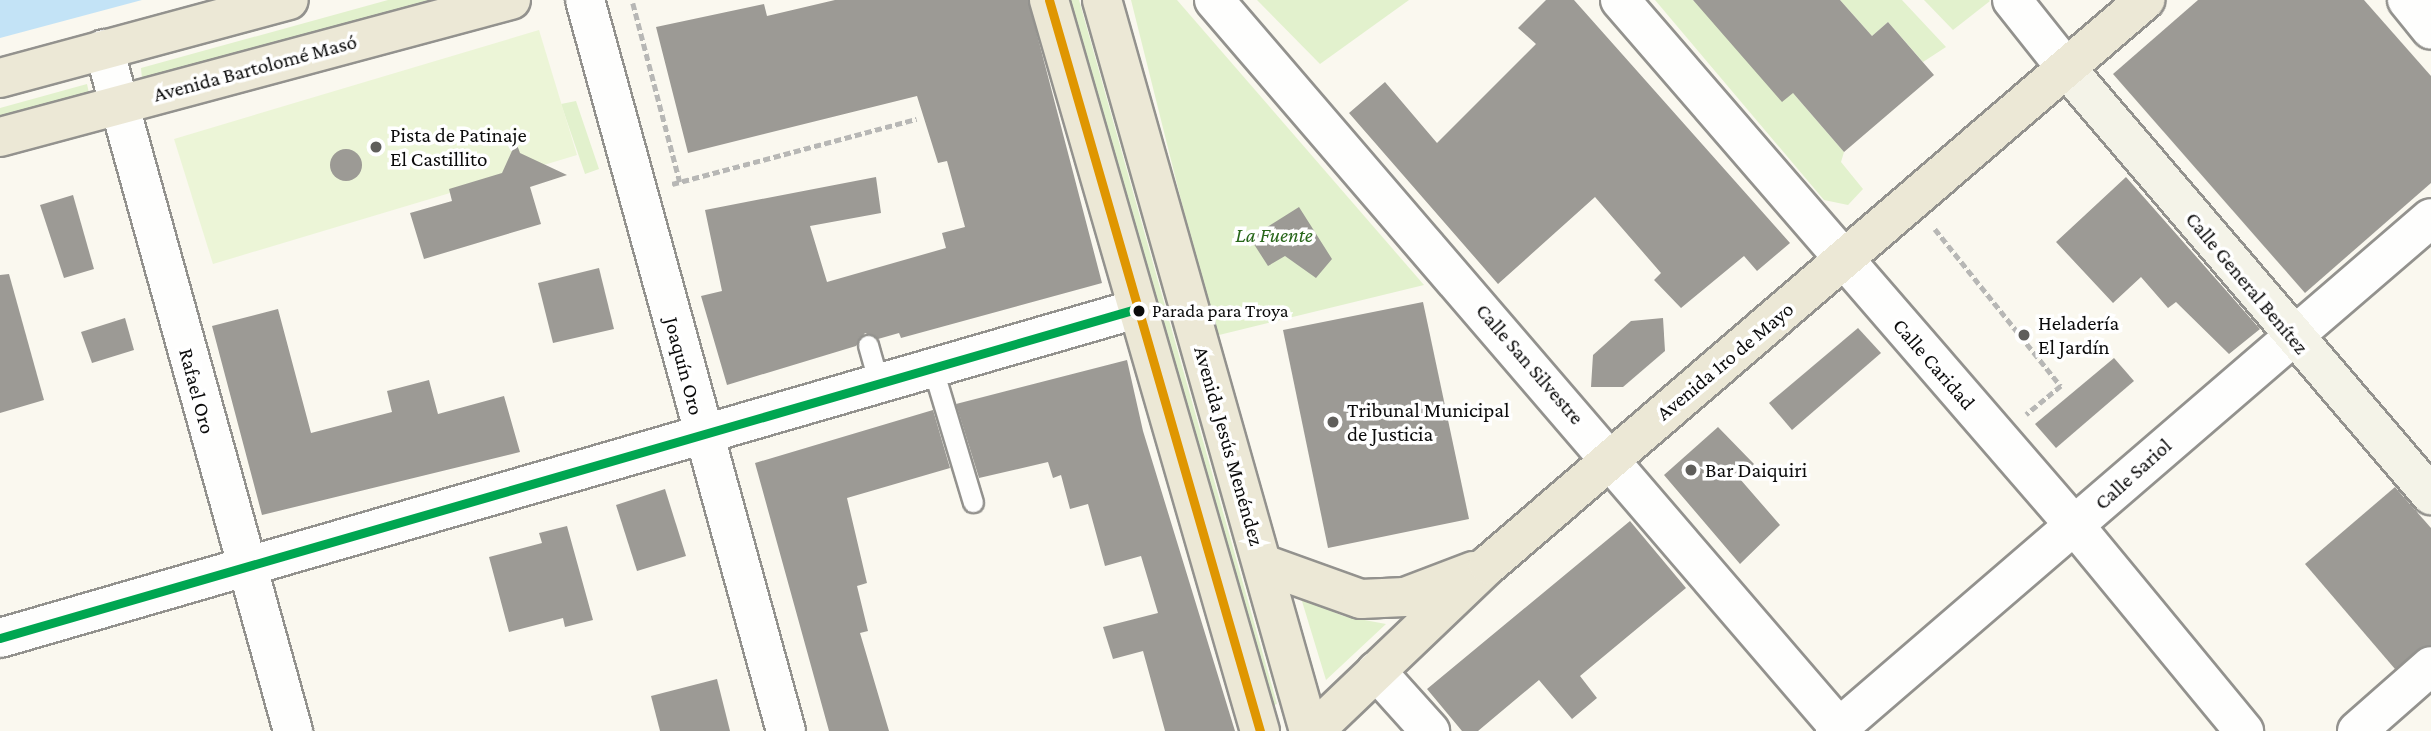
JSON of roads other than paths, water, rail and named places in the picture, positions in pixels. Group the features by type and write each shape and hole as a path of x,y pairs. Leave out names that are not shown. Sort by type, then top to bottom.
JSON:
{"main road":[{"path":"0,78 289,0"},
{"name":"Avenida Bartolomé Masó","path":"0,136 511,0"},
{"path":"1049,0 1136,309 1260,731"},
{"name":"Avenida Jesús Menéndez","path":"1102,0 1312,731"},
{"name":"Avenida 1ro de Mayo","path":"1312,731 1488,565 2145,0"},
{"path":"1263,564 1361,599 1405,597 1488,565"},
{"path":"1340,731 1367,680"}],"street":[{"name":"Joaquín Oro","path":"584,0 786,731"},
{"name":"Calle San Silvestre","path":"1214,0 1612,458 1839,730"},
{"name":"Calle Caridad","path":"1620,0 2075,526 2244,731"},
{"path":"2012,0 2066,68"},
{"path":"2407,0 2431,30"},
{"name":"Rafael Oro","path":"104,49 244,566 293,731"},
{"name":"Calle General Benítez","path":"2066,68 2290,335 2431,495"},
{"name":"Calle Sariol","path":"1839,730 2290,335 2431,218"},
{"path":"0,638 1136,309"},
{"path":"2357,731 2431,666"},
{"path":"1367,680 1430,731"}],"lane":[{"path":"868,345 879,384"},
{"path":"933,369 973,502"}],"water":[{"path":"0,0 142,0 0,38"}],"place":[{"name":"Pista de Patinaje El Castillito","path":"376,147"},
{"name":"Parada para Troya","path":"1139,311"},
{"name":"Heladería El Jardín","path":"2024,335"},
{"name":"Tribunal Municipal de Justicia","path":"1333,422"},
{"name":"Bar Daiquiri","path":"1691,470"}],"park label":[{"name":"La Fuente","path":"1274,235"}]}
